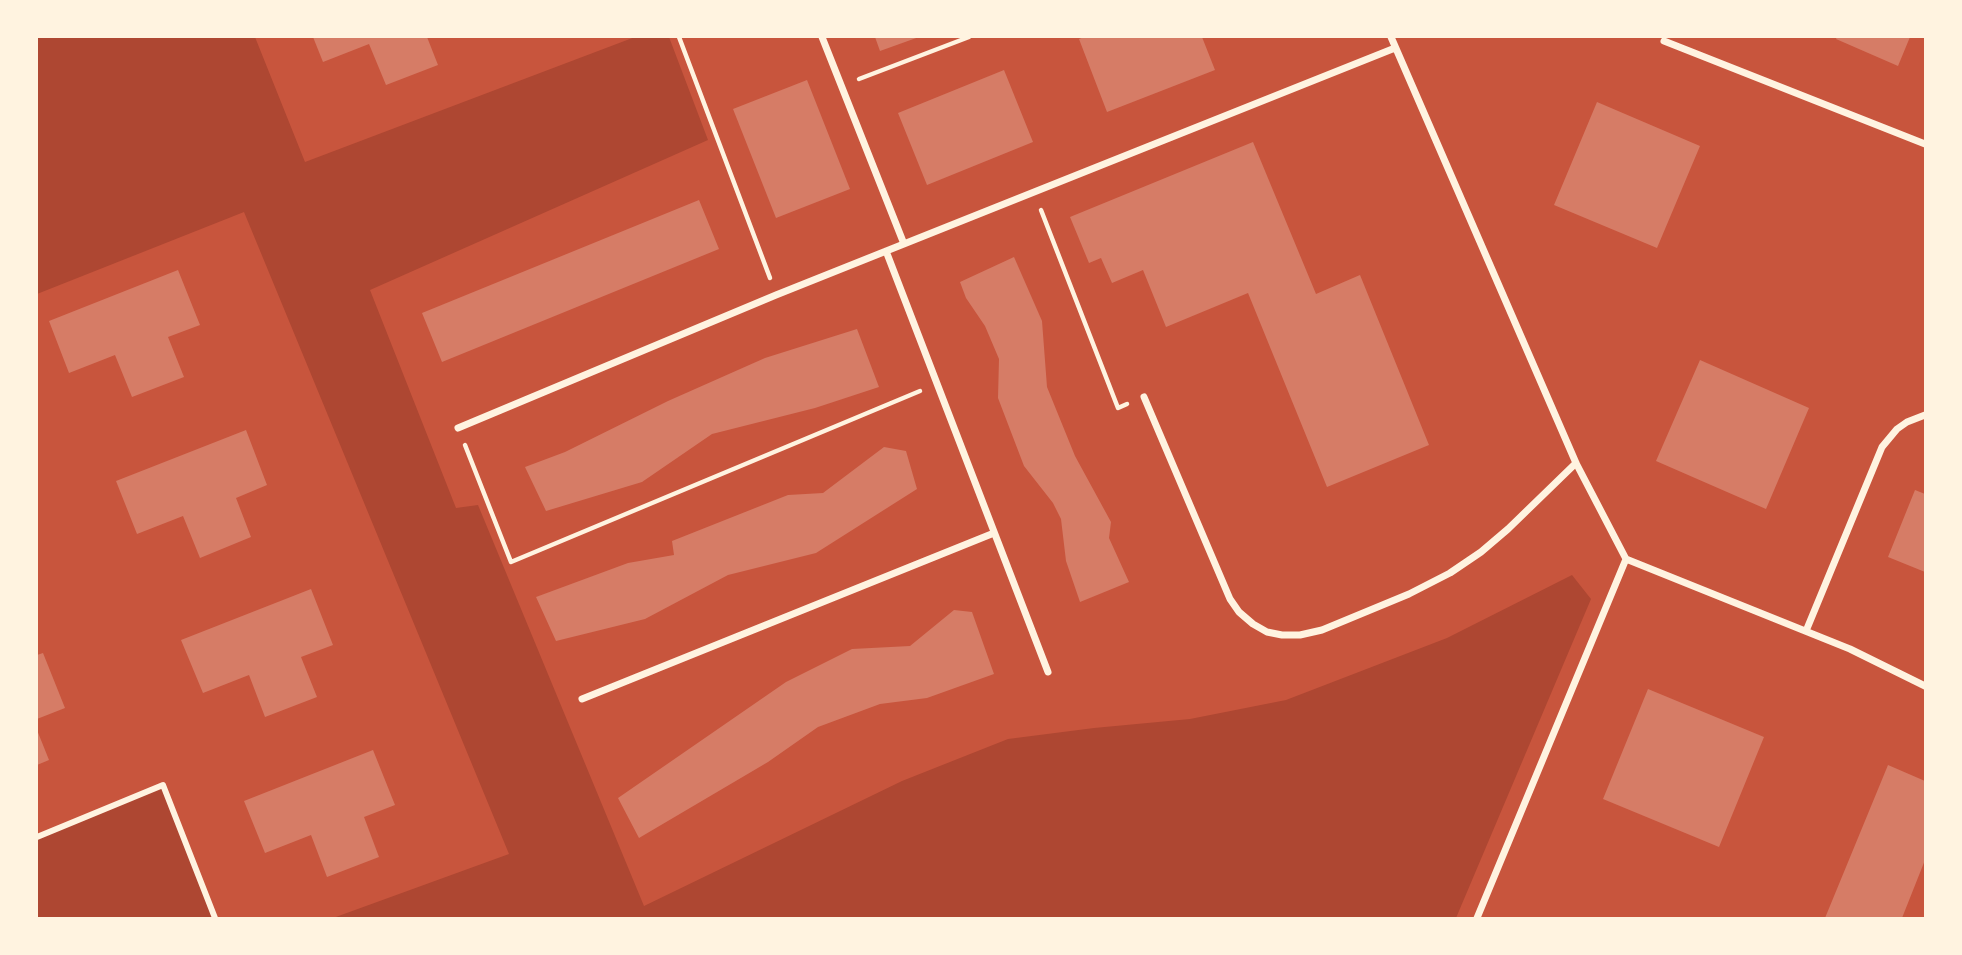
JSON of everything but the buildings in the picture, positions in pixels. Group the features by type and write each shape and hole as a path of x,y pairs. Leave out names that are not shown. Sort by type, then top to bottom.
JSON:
{"street":[{"path":"822,37 904,244"},
{"path":"1391,37 1576,463 1626,559 1850,649 1925,686"},
{"path":"1664,41 1925,144"},
{"path":"458,428 776,295 1395,48"},
{"path":"886,251 1048,672"},
{"path":"1144,397 1230,599 1239,612 1253,624 1267,632 1282,635 1300,635 1321,630 1409,594 1450,573 1499,538 1576,463"},
{"path":"1806,631 1882,447 1897,429 1925,415"},
{"path":"582,699 994,533"},
{"path":"1477,918 1626,559"},
{"path":"37,837 163,785 215,918"}],"path":[{"path":"679,37 776,295"},
{"path":"842,86 969,37"},
{"path":"1034,192 1118,408 1144,397"},
{"path":"458,428 511,562 937,384"}],"shaded area":[{"path":"37,37 255,37 305,162 635,37 669,37 708,140 370,290 456,508 478,505 644,906 902,781 1008,739 1190,719 1286,700 1447,638 1572,575 1591,599 1456,918 333,918 509,854 244,212 37,294"},
{"path":"163,785 215,918 37,918 37,837"}]}
